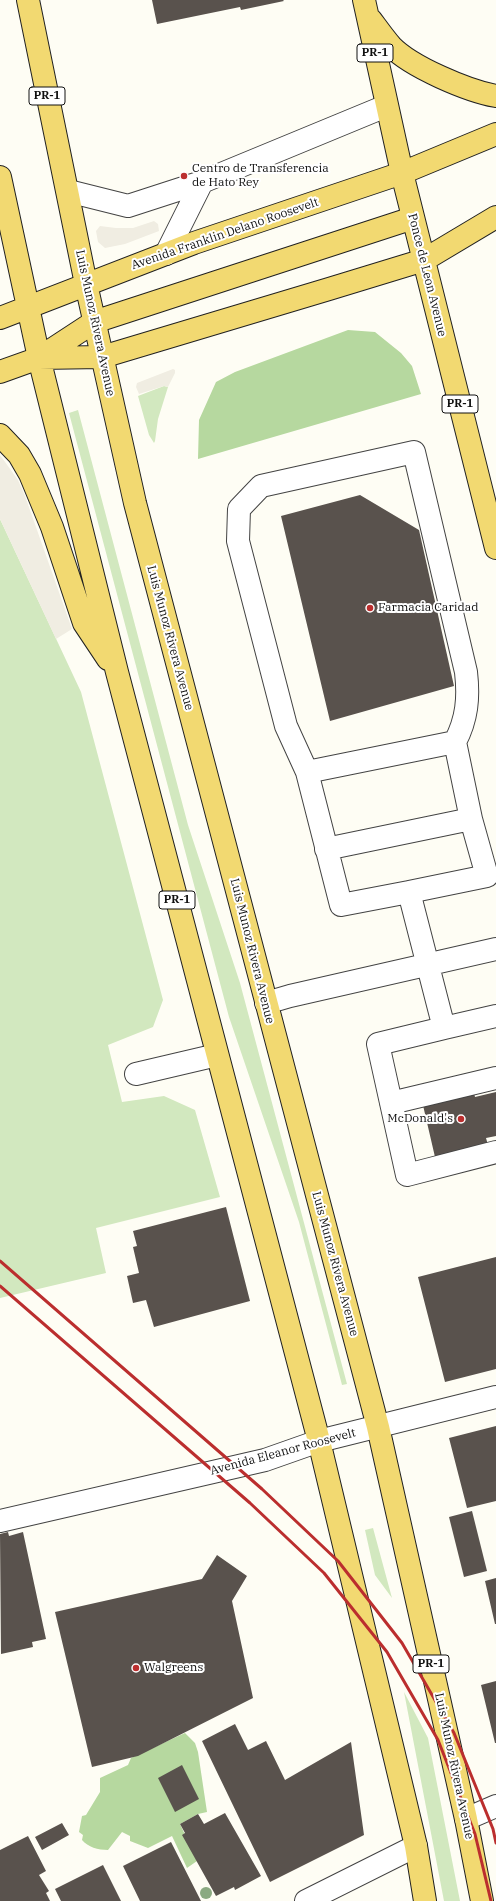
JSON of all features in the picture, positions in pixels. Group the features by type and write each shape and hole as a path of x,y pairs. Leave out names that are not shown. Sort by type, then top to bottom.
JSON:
{"main road":[{"name":"Luis Munoz Rivera Avenue","path":"28,0 94,322 135,503 378,1427 466,1819 482,1901"},
{"path":"365,7 392,47 410,60 443,79 475,91 496,96"},
{"name":"Ponce de Leon Avenue","path":"365,7 402,173 496,548"},
{"name":"Avenida Franklin Delano Roosevelt","path":"0,318 166,254 402,173 496,134"},
{"name":"PR-1","path":"0,178 39,358 117,672 319,1441 416,1846 425,1901"},
{"path":"39,358 102,357 424,260 496,217"},
{"path":"0,372 39,358 94,322 413,218"},
{"path":"0,435 19,455 30,474 52,527 84,624 117,672"}],"street":[{"path":"68,191 128,206 202,182 386,106"},
{"path":"166,254 202,182"},
{"path":"414,452 466,672 468,695 462,727 455,742 472,819 487,876 341,905 307,772 286,726 282,711 238,540 238,509 261,486 414,452"},
{"path":"307,772 455,742"},
{"path":"326,849 472,819"},
{"path":"409,892 444,1028"},
{"path":"266,1003 496,949"},
{"path":"496,1016 378,1044 407,1175 496,1152"},
{"path":"136,1074 217,1055"},
{"path":"390,1103 496,1078"},
{"name":"Avenida Eleanor Roosevelt","path":"0,1520 265,1460 319,1441 496,1397"},
{"path":"466,1819 496,1806"},
{"path":"306,1901 416,1846"}],"green space":[{"path":"348,330 375,332 401,353 412,366 421,394 198,459 199,420 216,382 235,372"},
{"path":"164,386 168,387 158,419 154,443 149,435 138,396"},
{"path":"78,410 188,825 240,983 347,1384 342,1385 299,1222 229,1017 69,413"},
{"path":"0,519 81,692 163,1000 153,1027 108,1045 122,1102 164,1096 195,1110 220,1197 96,1228 106,1273 0,1298"},
{"path":"373,1528 392,1598 375,1575 365,1530"},
{"path":"404,1692 428,1738 460,1901 444,1901"},
{"path":"185,1733 195,1743 198,1752 207,1812 198,1814 180,1824 197,1861 187,1868 172,1836 148,1848 130,1841 130,1836 122,1832 108,1850 94,1848 87,1845 82,1840 83,1835 79,1832 82,1816 86,1815 100,1792 100,1778 128,1765 131,1758"}],"shaded area":[{"path":"154,221 158,224 159,231 125,244 105,248 98,242 96,231 100,226 133,228"},
{"path":"173,369 175,370 175,373 168,387 164,386 139,394 136,387 137,383"},
{"path":"0,455 18,480 25,496 72,629 56,639 0,519"}],"building":[{"path":"152,0 284,1 241,10 240,7 157,24"},
{"name":"Farmacia Caridad","path":"360,495 419,530 454,686 330,721 281,516"},
{"name":"McDonald's","path":"473,1089 475,1097 496,1092 496,1136 486,1138 488,1145 435,1157 422,1101"},
{"path":"226,1207 250,1301 154,1327 146,1300 133,1303 127,1276 139,1273 133,1247 137,1246 133,1231"},
{"path":"496,1257 496,1369 445,1382 418,1277"},
{"path":"496,1426 496,1501 467,1508 449,1438"},
{"path":"472,1511 487,1571 464,1577 449,1517"},
{"path":"8,1532 9,1536 23,1532 46,1639 32,1642 33,1647 1,1654 0,1534"},
{"name":"Walgreens","path":"217,1555 247,1576 232,1601 253,1698 138,1756 92,1767 55,1612 202,1579"},
{"path":"496,1578 496,1624 495,1624 485,1581"},
{"path":"496,1681 496,1743 495,1743 481,1685"},
{"path":"235,1724 248,1750 266,1741 285,1780 351,1742 364,1835 270,1882 202,1741"},
{"path":"182,1765 199,1799 175,1812 158,1778"},
{"path":"225,1813 261,1876 235,1890 234,1887 216,1896 182,1835 185,1833 180,1824 198,1814 204,1824"},
{"path":"62,1823 69,1835 42,1850 35,1837"},
{"path":"28,1836 46,1871 39,1875 49,1891 46,1893 50,1901 0,1901 0,1850"},
{"path":"171,1842 201,1901 140,1901 123,1866"},
{"path":"103,1865 121,1901 61,1901 55,1889"}],"railway":[{"path":"0,1261 262,1489 338,1561 402,1643 454,1733 493,1829 496,1843"},
{"path":"0,1286 250,1503 324,1573 387,1652 438,1740 475,1834 491,1901"}],"place":[{"name":"Centro de Transferencia de Hato Rey","path":"184,176"},
{"name":"Farmacia Caridad","path":"370,608"},
{"name":"McDonald's","path":"461,1119"},
{"name":"Walgreens","path":"136,1668"}]}
